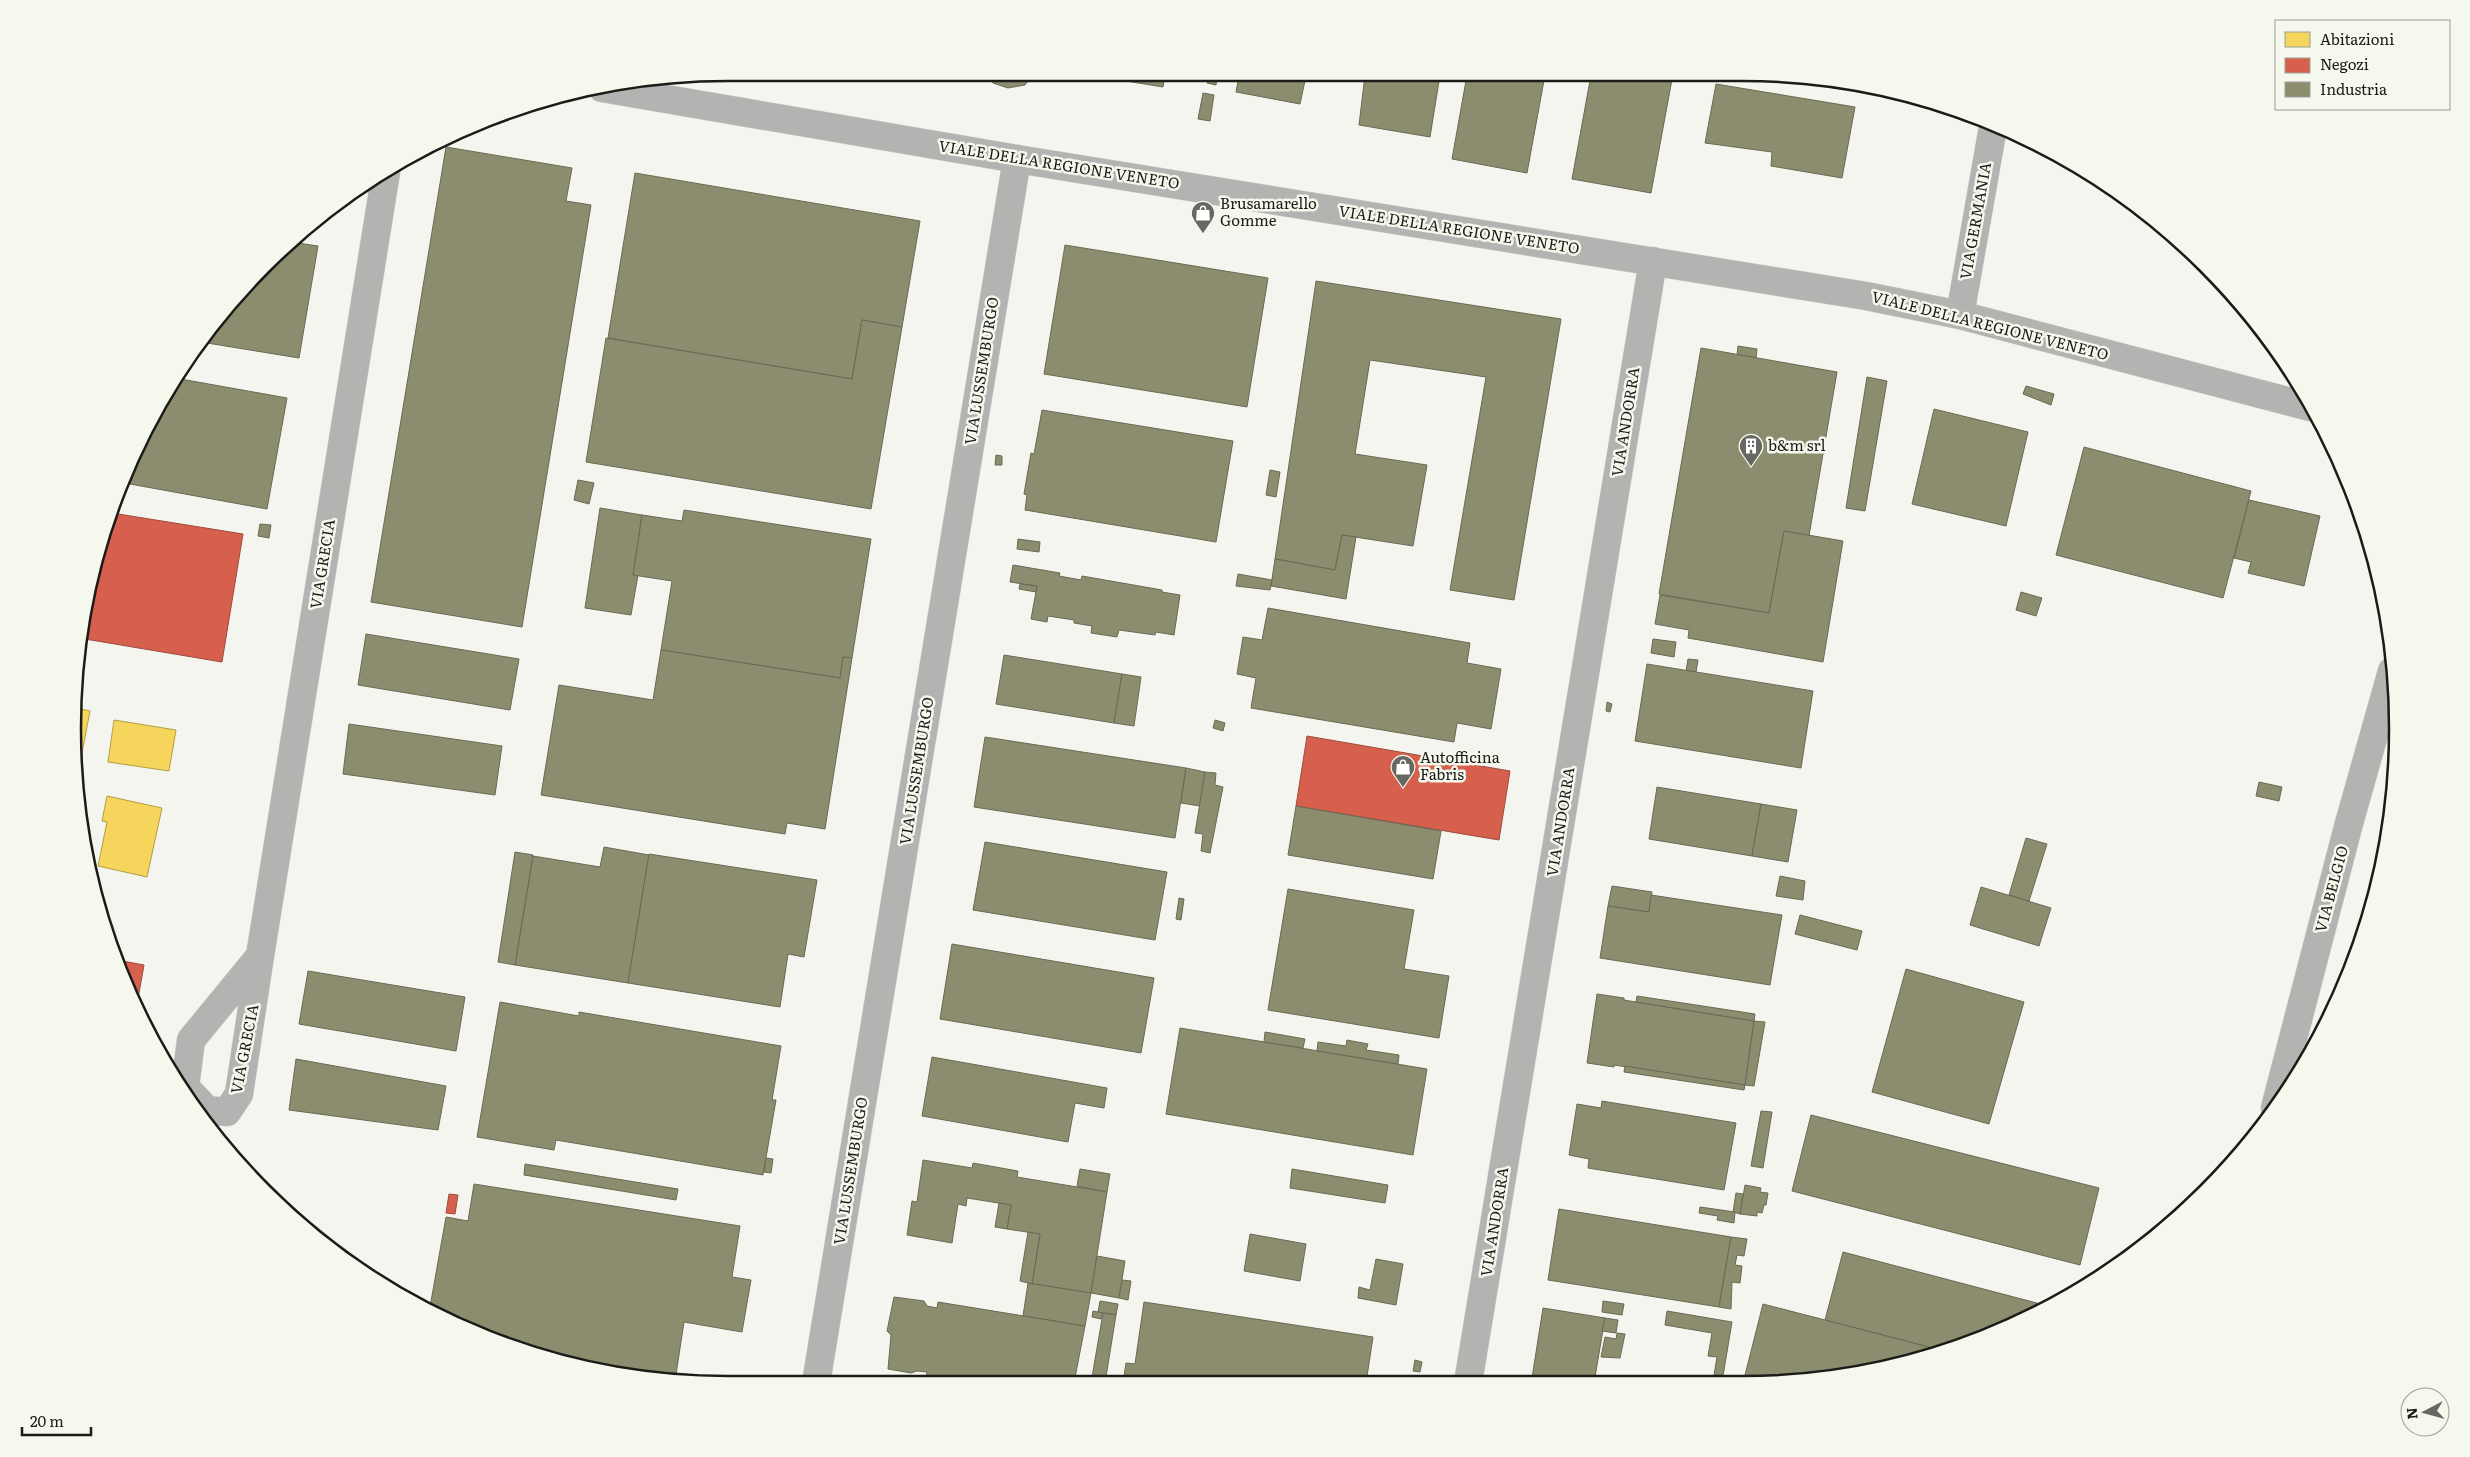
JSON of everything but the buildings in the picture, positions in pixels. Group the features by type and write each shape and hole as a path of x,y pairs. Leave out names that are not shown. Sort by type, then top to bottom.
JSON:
{"street":[{"name":"VIALE DELLA REGIONE VENETO","path":"620,91 1017,159 1866,296 1960,316 2302,405"},
{"name":"VIA GERMANIA","path":"1960,316 1992,132"},
{"name":"VIA LUSSEMBURGO","path":"817,1376 1017,159"},
{"name":"VIA GRECIA","path":"202,1105 207,1110 228,1112 239,1094 385,180"},
{"name":"VIA ANDORRA","path":"1469,1376 1653,261"},
{"name":"VIA BELGIO","path":"2280,1087 2348,827 2387,688"},
{"name":"VIA GRECIA","path":"186,1081 191,1040 260,956"}],"place":[{"name":"Brusamarello Gomme","path":"1203,234"},
{"name":"b&m srl","path":"1751,467"},
{"name":"Autofficina Fabris","path":"1403,788"}]}
